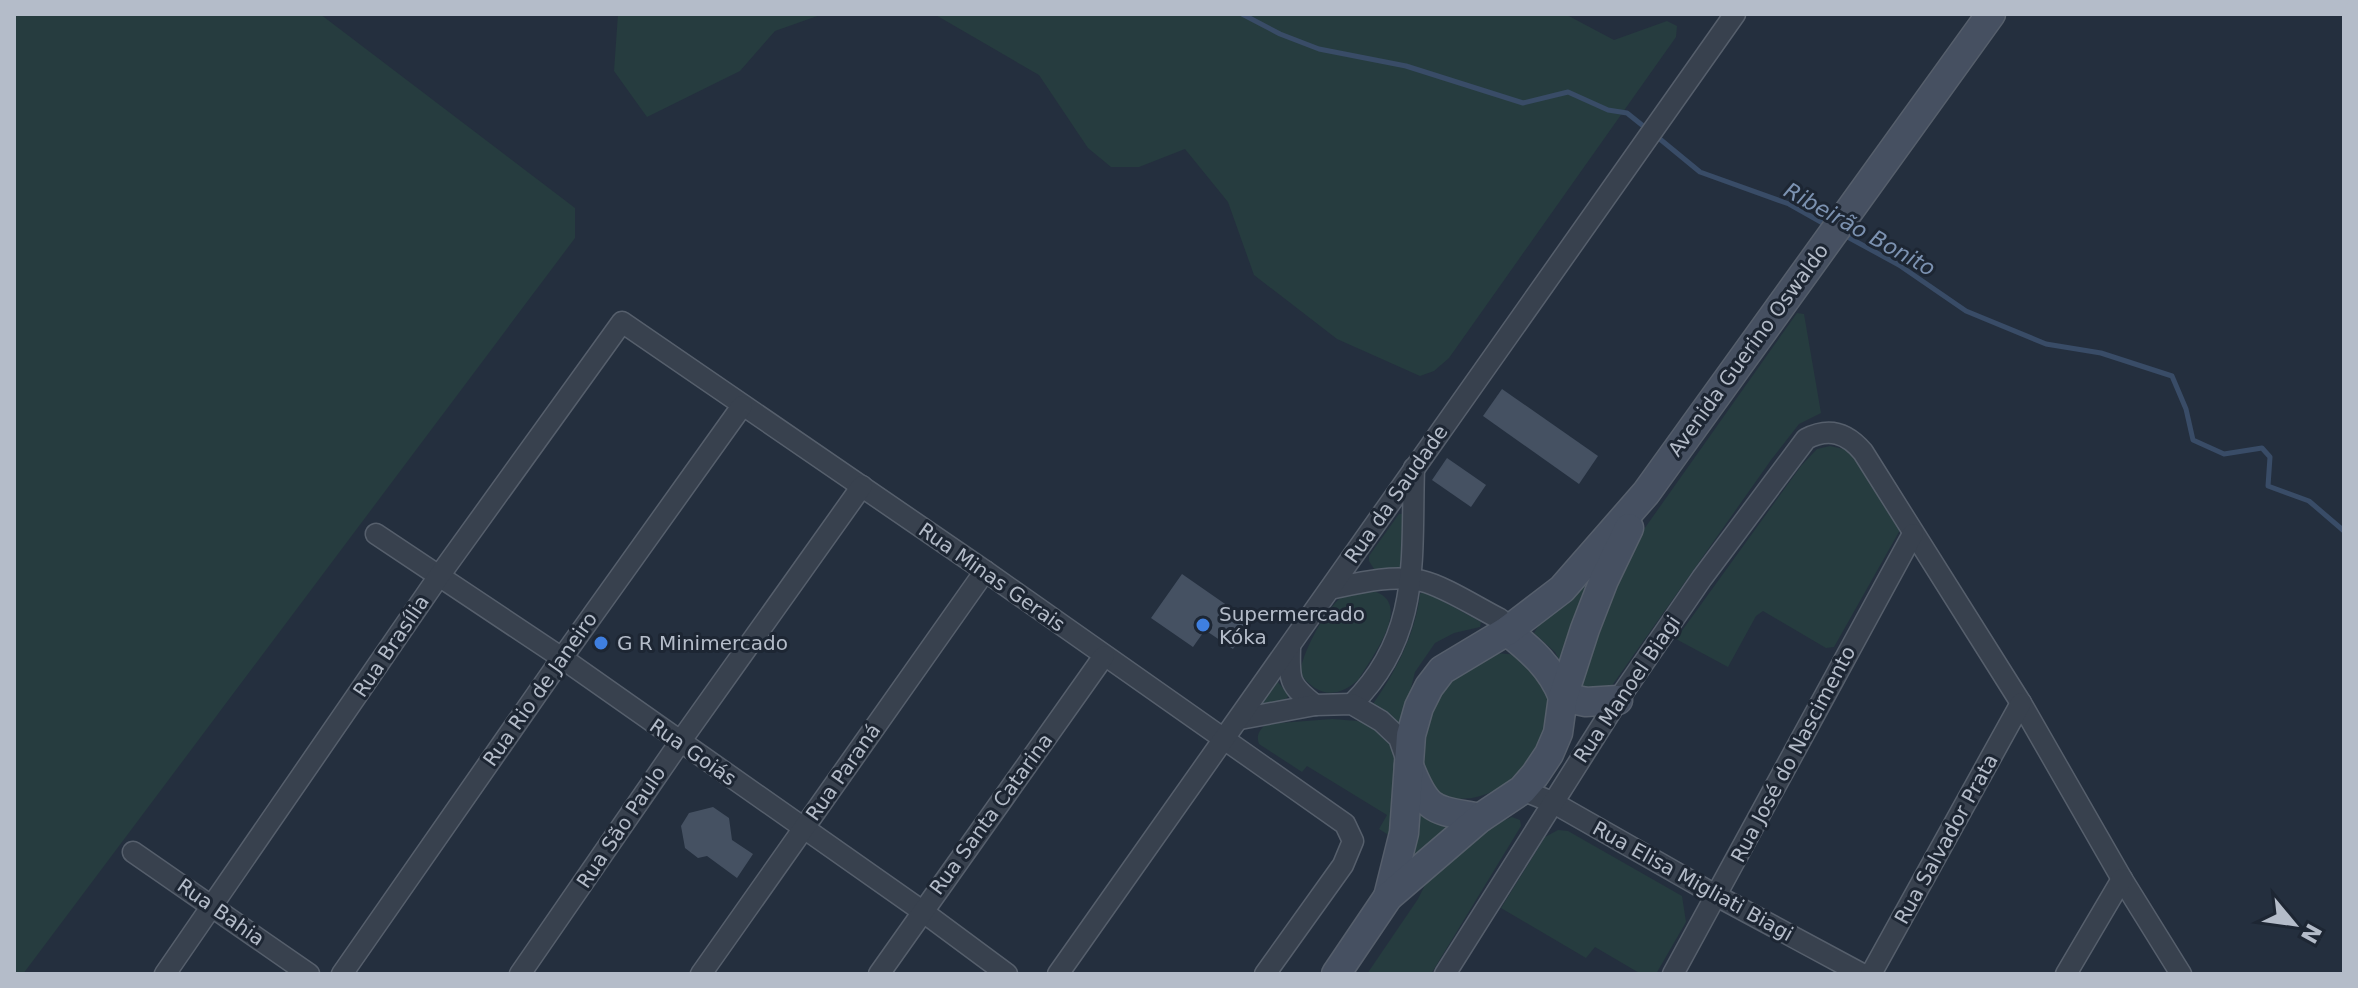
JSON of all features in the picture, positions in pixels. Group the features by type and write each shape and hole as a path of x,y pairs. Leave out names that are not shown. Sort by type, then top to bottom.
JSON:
{"main road":[{"name":"Avenida Guerino Oswaldo","path":"1388,897 1404,833 1407,761 1419,707 1429,687 1442,670 1507,631 1562,589 1646,493 1991,14"},
{"name":"Avenida Guerino Oswaldo","path":"1388,897 1480,818 1522,790 1549,754 1558,733 1563,697 1604,580 1646,493"},
{"path":"1507,631 1536,654 1557,682 1563,697 1586,702 1618,700"},
{"path":"1407,761 1420,793 1431,805 1443,812 1480,818"},
{"path":"1336,974 1388,897"}],"street":[{"name":"Rua da Saudade","path":"1058,974 1735,14"},
{"name":"Rua Minas Gerais","path":"622,322 985,571 1345,824 1353,841 1343,865 1265,974"},
{"name":"Rua Brasília","path":"165,974 439,576 622,322"},
{"name":"Rua Rio de Janeiro","path":"342,974 742,406"},
{"name":"Rua Manoel Biagi","path":"1445,974 1618,700 1702,578 1806,439 1816,434 1847,436 1863,452 1913,534"},
{"path":"1352,704 1372,684 1398,640 1410,579 1414,468"},
{"name":"Rua São Paulo","path":"520,974 862,486"},
{"name":"Rua Goiás","path":"376,534 562,658 1007,974"},
{"path":"1913,534 2021,703 2122,879 2181,974"},
{"name":"Rua José do Nascimento","path":"1673,974 1913,534"},
{"name":"Rua Paraná","path":"701,974 985,571"},
{"path":"1330,589 1359,582 1425,581 1500,619 1507,631"},
{"path":"1290,649 1289,679 1297,691 1315,705"},
{"name":"Rua Santa Catarina","path":"879,974 1104,656"},
{"name":"Rua Salvador Prata","path":"1871,974 2021,703"},
{"path":"1240,719 1315,705 1352,704 1381,721 1399,738 1407,761"},
{"name":"Rua Elisa Migliati Biagi","path":"1522,790 1552,802 1862,974"},
{"name":"Rua Bahia","path":"133,852 309,974"},
{"path":"2066,974 2122,879"}],"green space":[{"path":"14,14 320,14 575,208 575,238 23,974 14,974"},
{"path":"618,14 823,14 775,31 740,71 647,117 614,71"},
{"path":"934,14 1565,14 1614,40 1667,21 1677,26 1676,37 1449,358 1434,371 1420,376 1337,339 1254,275 1228,202 1185,149 1139,167 1111,167 1088,148 1039,75"},
{"path":"1797,313 1804,314 1821,413 1799,424 1771,460 1611,687 1580,689 1616,577 1642,532"},
{"path":"1830,446 1848,450 1859,463 1900,530 1834,647 1826,648 1763,611 1756,616 1728,667 1676,639 1801,466 1817,449"},
{"path":"1402,514 1402,565 1400,569 1374,569 1369,556"},
{"path":"1589,576 1593,579 1561,663 1555,652 1534,633 1540,623"},
{"path":"1368,590 1383,595 1390,604 1391,616 1381,643 1359,679 1351,686 1335,692 1320,691 1300,673 1309,645 1338,600 1348,594"},
{"path":"1424,591 1481,622 1480,627 1454,633 1435,643 1415,672 1401,728 1373,704 1403,652 1414,624 1420,594"},
{"path":"1495,653 1520,655 1542,680 1549,697 1545,725 1534,753 1516,776 1494,791 1471,798 1450,797 1433,788 1423,769 1428,722 1433,708 1448,686"},
{"path":"1276,680 1289,695 1265,706 1260,703"},
{"path":"1332,719 1363,722 1378,729 1388,740 1397,772 1395,839 1379,829 1387,815 1307,766 1302,772 1259,744 1259,733 1266,724"},
{"path":"1417,806 1452,826 1414,861 1408,857"},
{"path":"1512,817 1520,820 1521,826 1431,974 1367,974 1418,899 1431,873 1472,834"},
{"path":"1558,830 1568,831 1682,896 1686,922 1656,974 1641,974 1595,947 1586,958 1501,908 1545,837"}],"building":[{"path":"1502,389 1598,456 1579,484 1483,416"},
{"path":"1447,458 1486,485 1471,507 1432,480"},
{"path":"1182,574 1251,622 1233,649 1205,630 1193,647 1151,618"},
{"path":"713,807 729,818 732,840 753,854 737,878 707,856 698,858 685,848 681,826 689,813"}],"waterway":[{"name":"Ribeirão Bonito","path":"1242,14 1280,34 1319,49 1406,66 1523,103 1568,92 1608,110 1627,113 1647,129"},
{"name":"Ribeirão Bonito","path":"1655,135 1700,172 1789,204 1828,226"},
{"name":"Ribeirão Bonito","path":"1844,235 1899,265 1966,311 2046,344 2101,353 2172,376 2186,409 2193,440 2224,454 2262,448 2270,457 2268,486 2309,501 2344,531"}],"place":[{"name":"Supermercado Kóka","path":"1203,625"},
{"name":"G R Minimercado","path":"601,643"}]}
